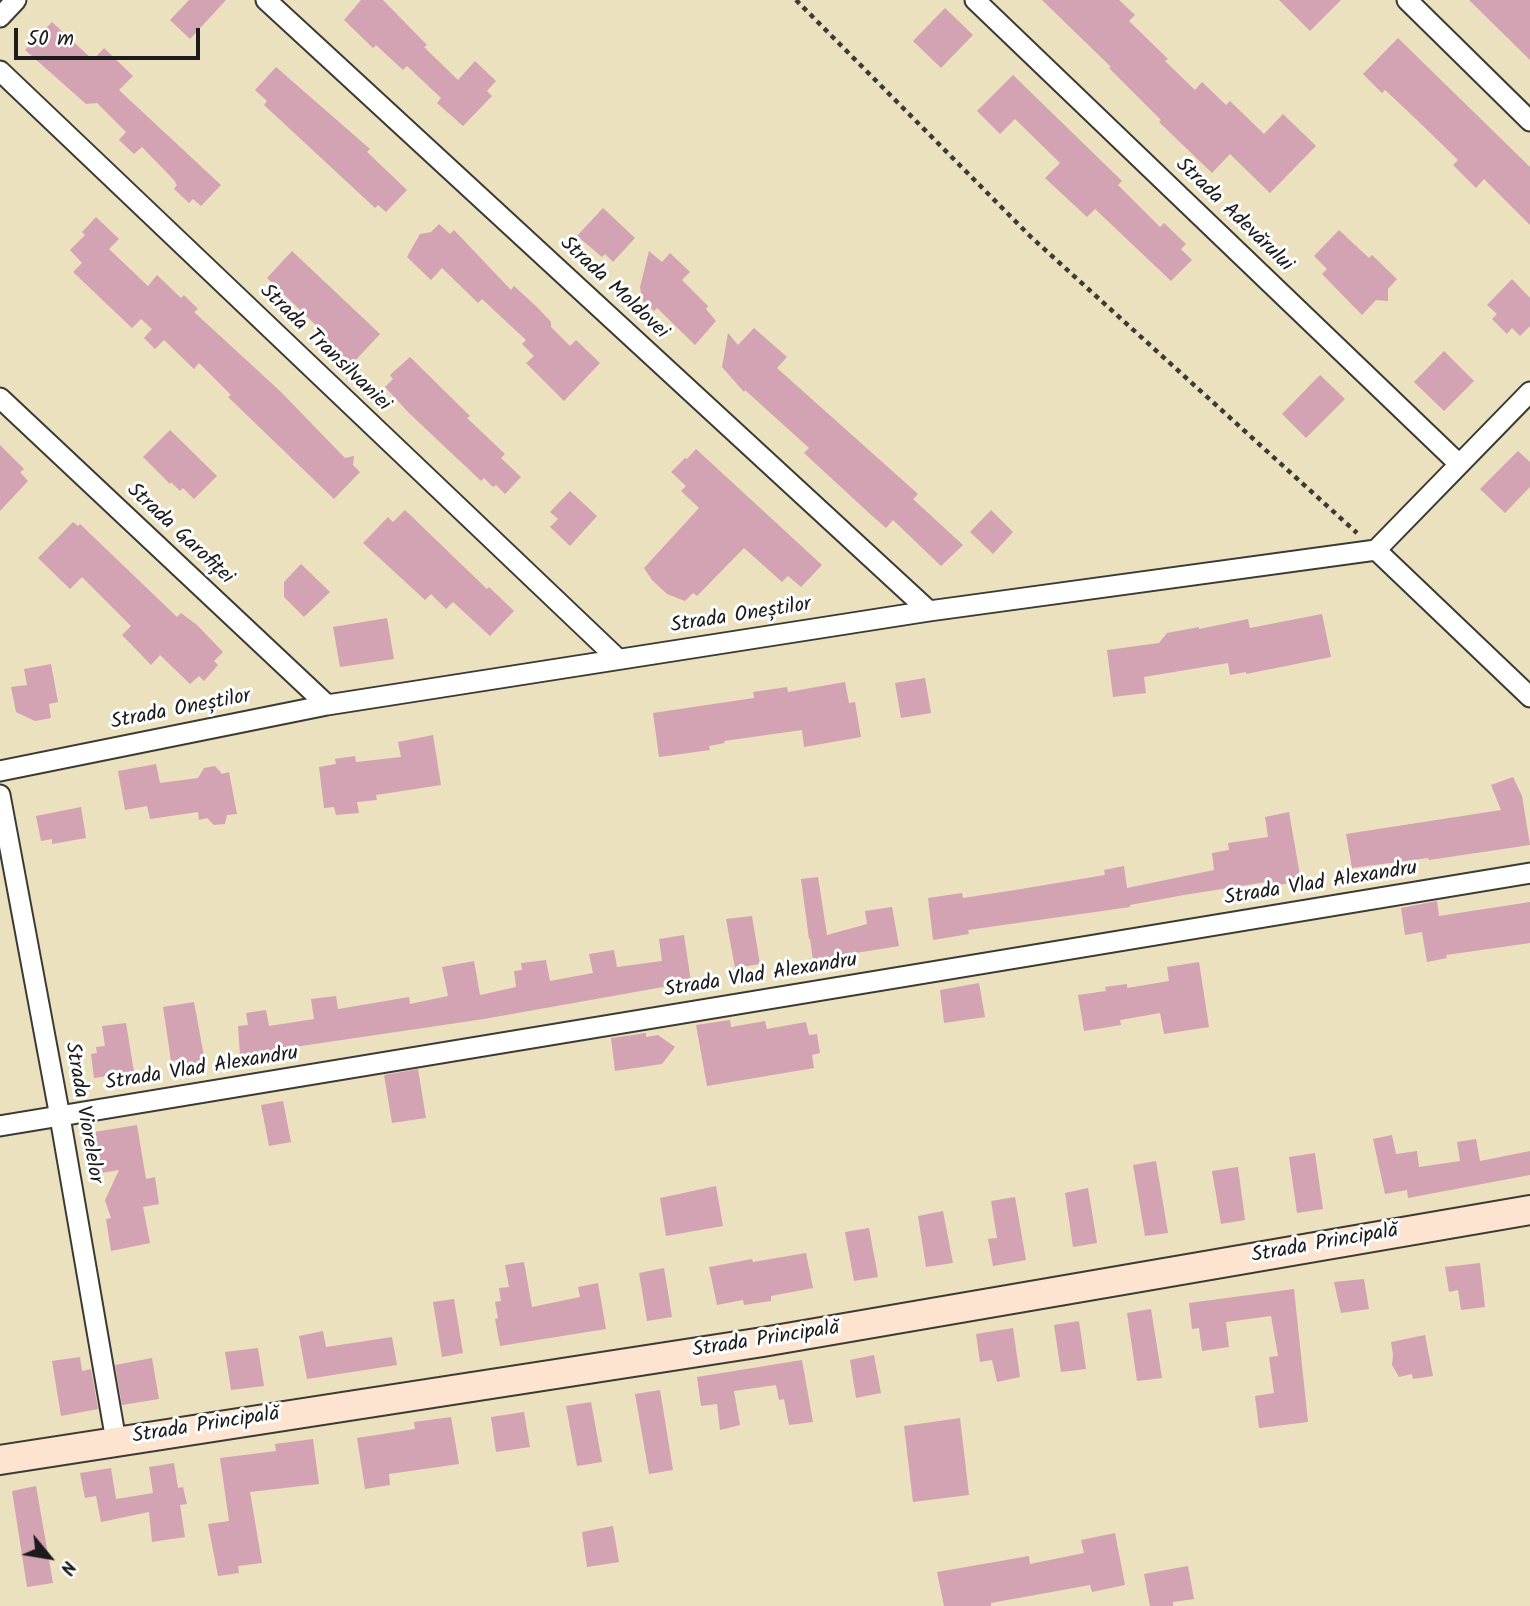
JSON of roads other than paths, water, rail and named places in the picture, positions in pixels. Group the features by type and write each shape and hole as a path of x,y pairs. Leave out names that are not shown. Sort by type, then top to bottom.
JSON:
{"main road":[{"name":"Strada Principală","path":"0,1460 763,1342 1530,1210"}],"street":[{"path":"0,17 16,0"},
{"name":"Strada Moldovei","path":"266,0 929,611"},
{"name":"Strada Adevărului","path":"975,0 1459,464"},
{"path":"1406,0 1530,121"},
{"name":"Strada Transilvaniei","path":"0,71 618,659"},
{"name":"Strada Garofiței","path":"0,398 327,705"},
{"path":"1526,404 1459,464 1376,550 1530,697"},
{"name":"Strada Oneștilor","path":"0,771 327,705 929,611 1376,550"},
{"name":"Strada Viorelelor","path":"0,795 60,1117 116,1441"},
{"name":"Strada Vlad Alexandru","path":"0,1126 1530,873"}]}
